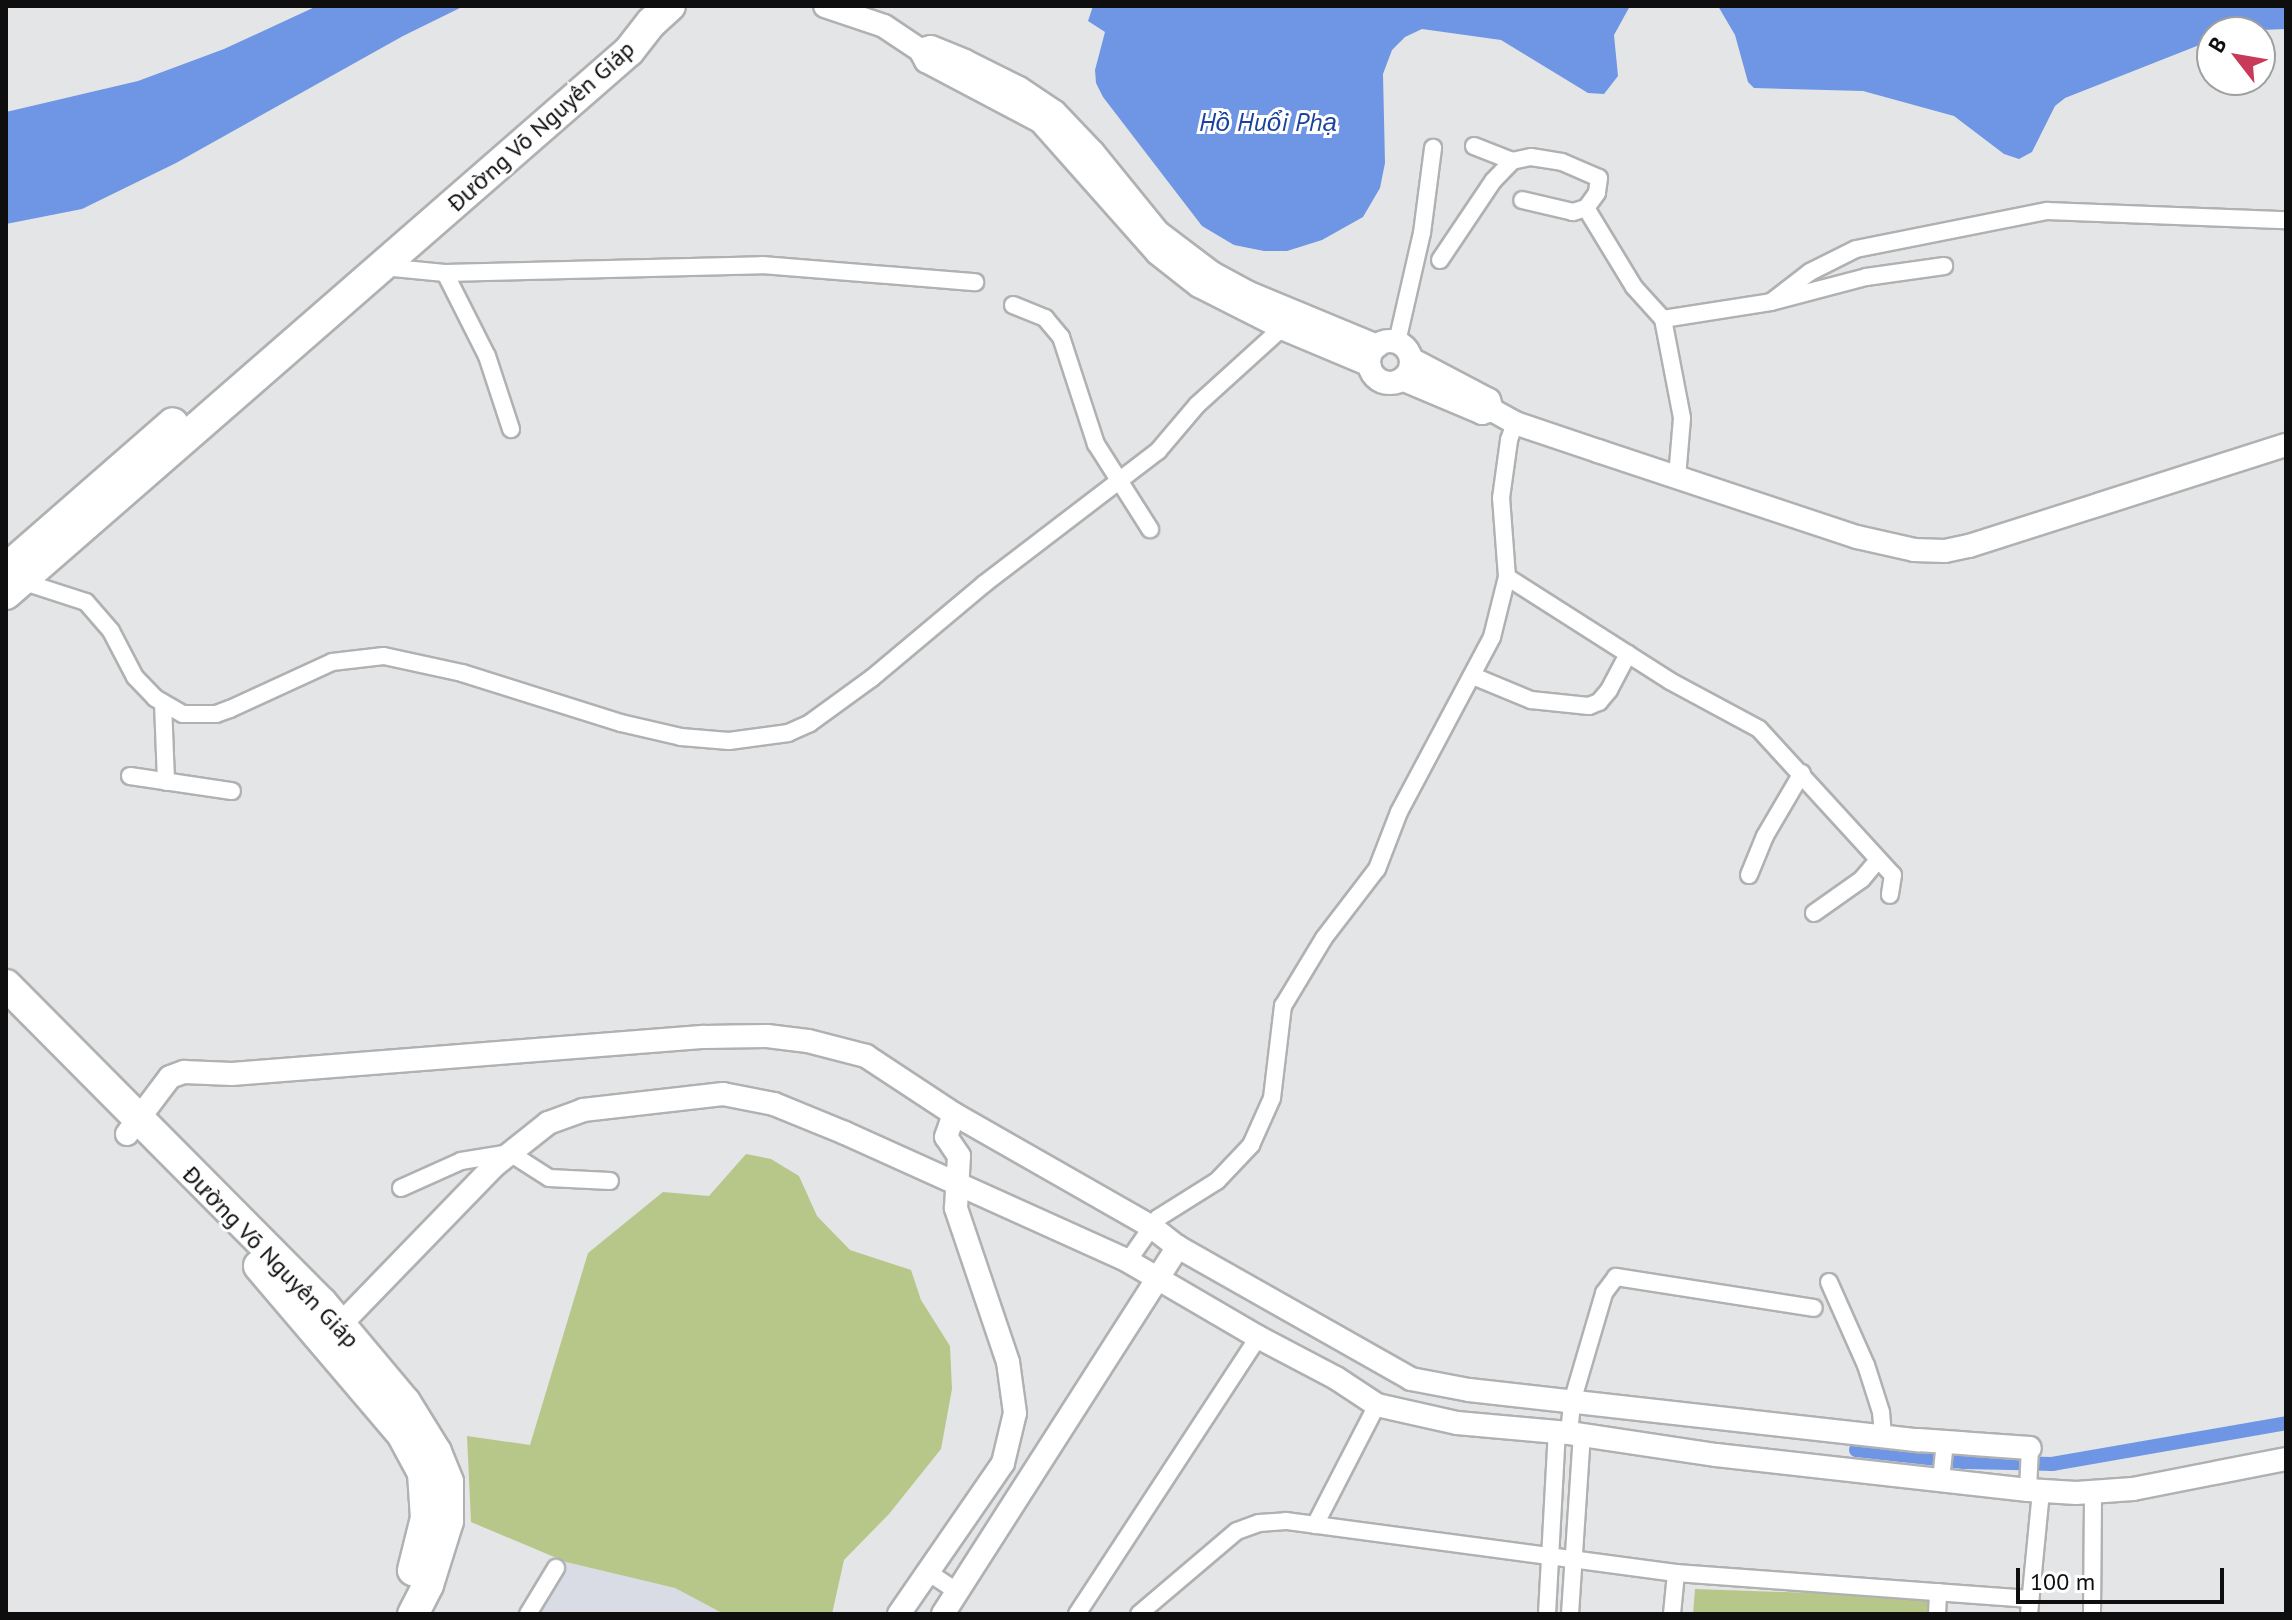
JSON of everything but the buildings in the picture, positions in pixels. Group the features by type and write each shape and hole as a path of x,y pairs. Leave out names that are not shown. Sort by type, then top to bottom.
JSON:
{"highway":[{"name":"Đường Võ Nguyên Giáp","path":"10,580 629,51 661,14"},
{"name":"Đường Võ Nguyên Giáp","path":"6,985 251,1257 355,1377 409,1447 423,1473 426,1518 419,1556 394,1614"},
{"name":"Đường Võ Nguyên Giáp","path":"6,1013 132,1127 340,1325 405,1402 436,1452 448,1482 448,1521 441,1549 413,1614"}],"street":[{"path":"825,6 882,16 920,50 926,61 1040,121 1060,139 1132,226 1177,271 1282,328 1391,358"},
{"path":"920,50 931,47 965,61 1019,88 1055,112 1093,152 1158,232 1212,273 1391,358 1482,413 1492,410 1515,423 1884,545 1945,551 2286,445"},
{"path":"1474,146 1512,161 1531,157 1584,169 1599,178 1597,193 1586,208 1573,212 1522,200"},
{"path":"1391,358 1422,233 1433,148"},
{"path":"1440,260 1493,181 1512,161"},
{"path":"1586,208 1634,287 1663,319 1682,418 1677,477"},
{"path":"1771,302 1810,272 1856,249 2047,211 2286,220"},
{"path":"390,253 445,273 762,265 975,282"},
{"path":"1663,319 1771,302 1866,277 1944,266"},
{"path":"445,273 487,356 511,429"},
{"path":"1013,305 1045,318 1061,337 1096,444 1116,480 1150,529"},
{"path":"10,580 86,602 111,631 135,677 163,703 183,714 216,714 332,662 384,656 462,673 621,723 681,737 729,741 788,733 810,723 872,678 1116,480 1158,451 1197,405 1282,328"},
{"path":"1128,1261 1168,1210 1217,1181 1255,1138 1272,1098 1283,1006 1324,938 1377,869 1399,812 1492,637 1507,577 1501,498 1507,451 1515,423"},
{"path":"1507,577 1628,654 1759,729 1893,875 1890,895"},
{"path":"1473,676 1531,700 1589,706 1599,702 1609,690 1628,654"},
{"path":"163,703 166,782"},
{"path":"1749,875 1765,836 1802,773"},
{"path":"130,776 232,791"},
{"path":"1814,913 1862,879 1878,860"},
{"path":"132,1127 170,1077 184,1072 232,1074 705,1037 767,1036 842,1048 866,1056 954,1114 1152,1227 1178,1247 1411,1379 1469,1390 1883,1436 1944,1459 2031,1471"},
{"path":"340,1325 510,1153 548,1123 583,1110 723,1094 774,1104 1128,1261 1258,1337 1336,1378 1377,1405 1457,1423 1944,1459 2031,1471 2093,1492 2133,1489 2286,1459"},
{"path":"943,1614 941,1580 1003,1463 1015,1413 1008,1362 962,1233 955,1183 959,1156 946,1137 954,1114"},
{"path":"401,1188 461,1161 510,1153 549,1178 610,1181"},
{"path":"899,1614 941,1580 1158,1280 1178,1247"},
{"path":"1547,1614 1551,1556 1572,1402 1604,1293 1616,1277 1814,1308"},
{"path":"1829,1282 1866,1365 1881,1412 1883,1436"},
{"path":"1077,1614 1258,1337"},
{"path":"1315,1525 1377,1405"},
{"path":"1569,1433 1574,1559 1570,1614"},
{"path":"1139,1614 1237,1531 1259,1523 1315,1525 1676,1573 1938,1592 2030,1607 2031,1471"},
{"path":"2092,1614 2093,1492"},
{"path":"528,1614 556,1568"},
{"path":"1672,1614 1676,1573"},
{"path":"1937,1614 1938,1592"}],"shaded area":[{"path":"566,1562 675,1588 724,1614 536,1614"}],"green space":[{"path":"746,1154 771,1159 799,1176 817,1216 850,1250 911,1270 921,1300 950,1346 952,1389 941,1449 889,1514 844,1560 832,1614 724,1614 675,1588 566,1562 471,1522 467,1436 530,1445 588,1253 663,1192 709,1196"},
{"path":"1695,1589 1931,1597 1928,1614 1693,1614"}],"water":[{"path":"317,6 464,6 403,36 176,163 82,209 6,224 6,112 138,81 224,49"},
{"name":"Hồ Huổi Phạ","path":"1093,6 1630,6 1614,35 1618,76 1604,94 1588,93 1501,40 1422,29 1405,37 1392,50 1383,74 1385,163 1380,188 1363,217 1322,240 1287,251 1264,251 1234,245 1202,226 1103,97 1096,83 1095,70 1105,32 1088,21"},
{"path":"1718,6 2286,6 2286,29 2276,29 2276,16 2196,16 2196,46 2065,98 2055,106 2032,152 2019,159 2004,154 1954,116 1863,91 1754,88 1748,82 1735,35"}],"waterway":[{"path":"1856,1450 1964,1462 2052,1464 2286,1423"}]}
